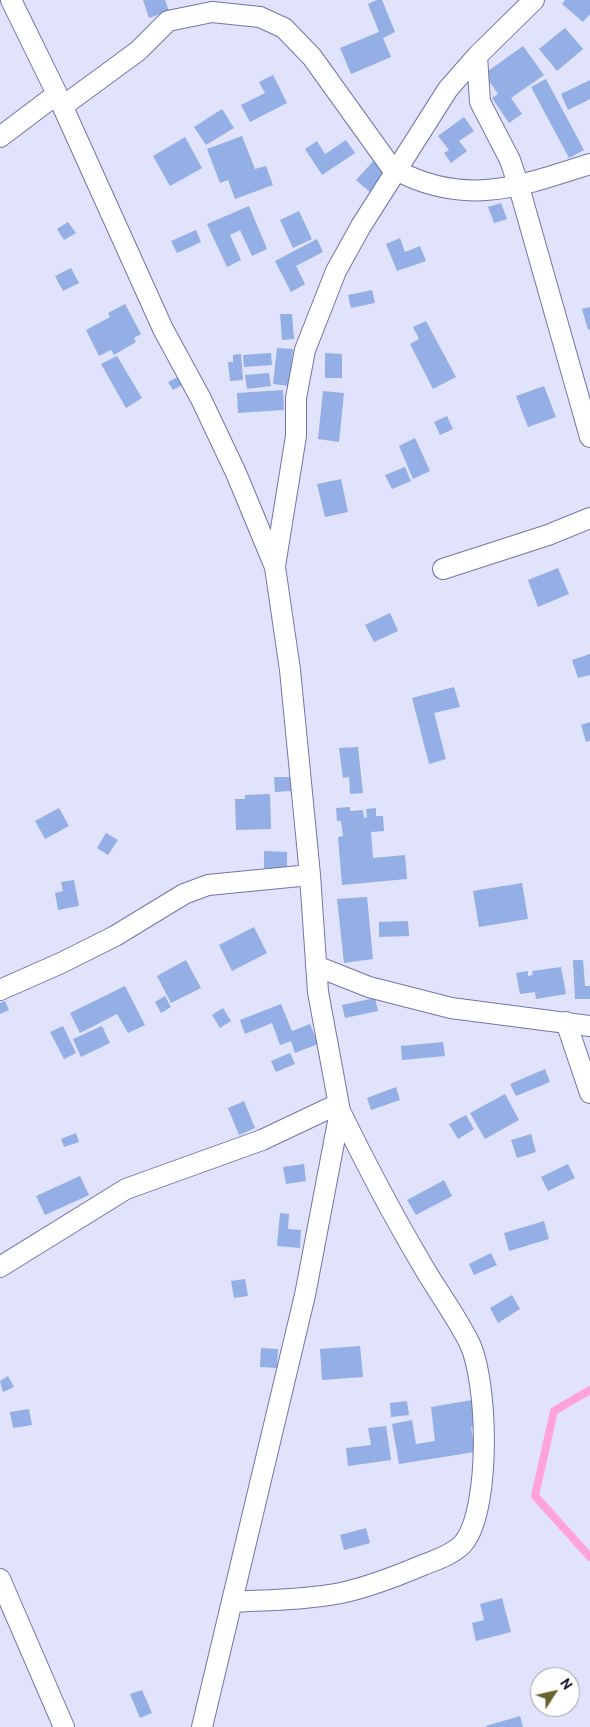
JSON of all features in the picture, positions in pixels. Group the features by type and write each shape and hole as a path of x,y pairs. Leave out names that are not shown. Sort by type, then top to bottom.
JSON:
{"street":[{"path":"11,0 60,100 163,329 201,399 236,473 275,567 290,670 310,875 318,992 339,1108 419,1260 469,1343 480,1382 484,1455 481,1493 474,1523 465,1542 445,1556 395,1576 342,1593 312,1597 232,1602"},
{"path":"275,567 296,436 296,398 305,350 336,271 361,226 448,89 477,56 534,0"},
{"path":"0,137 138,51 168,21 212,12 260,17 284,28 312,57 397,172 435,186 494,191 519,187 590,164"},
{"path":"477,56 477,88 480,102 510,160 519,187 585,394 590,436"},
{"path":"443,569 548,535 590,518"},
{"path":"0,990 62,964 107,940 184,894 208,885 310,875"},
{"path":"316,966 369,986 451,1008 590,1026"},
{"path":"566,1022 590,1093"},
{"path":"0,1266 126,1189 262,1140 339,1108"},
{"path":"202,1727 305,1295 339,1108"},
{"path":"0,1579 64,1727"}],"building":[{"path":"143,0 165,0 169,11 149,18"},
{"path":"382,0 395,32 383,38 391,57 351,74 340,48 379,32 368,4"},
{"path":"565,0 590,0 590,14 583,22 562,4"},
{"path":"565,28 583,49 557,71 539,49"},
{"path":"523,46 544,75 511,98 522,114 509,123 492,98 498,94 484,74"},
{"path":"273,75 287,103 250,122 241,105 265,93 259,82"},
{"path":"546,79 584,150 569,158 531,87"},
{"path":"590,80 590,99 568,110 561,94"},
{"path":"222,109 234,128 206,145 194,127"},
{"path":"464,117 474,131 459,141 467,151 451,163 444,153 449,150 438,136"},
{"path":"242,136 255,169 266,166 273,185 235,199 228,180 220,183 207,149"},
{"path":"185,137 202,168 170,186 153,156"},
{"path":"346,140 355,153 322,175 305,149 317,141 325,154"},
{"path":"377,157 392,171 371,193 356,180"},
{"path":"501,203 507,219 494,223 488,207"},
{"path":"249,206 267,249 252,256 240,230 230,235 241,260 227,267 207,224"},
{"path":"299,211 312,239 293,248 280,220"},
{"path":"68,222 76,233 64,240 57,229"},
{"path":"196,230 201,242 177,253 171,241"},
{"path":"400,238 405,252 420,246 426,261 397,271 386,244"},
{"path":"317,239 323,252 296,266 305,284 291,292 275,261"},
{"path":"71,268 79,283 63,291 55,276"},
{"path":"372,290 375,303 351,308 348,295"},
{"path":"125,304 141,334 134,338 136,342 114,355 111,350 99,356 86,330 110,317 108,313"},
{"path":"590,307 590,329 588,330 582,309"},
{"path":"280,314 292,314 294,339 282,340"},
{"path":"426,321 456,377 433,389 410,344 419,339 413,327"},
{"path":"277,348 293,349 289,386 273,384"},
{"path":"271,353 272,365 244,367 243,355"},
{"path":"325,353 342,354 342,378 325,378"},
{"path":"241,354 243,380 230,381 228,362 233,362 233,355"},
{"path":"117,356 142,398 126,408 101,364"},
{"path":"269,373 271,386 247,389 245,375"},
{"path":"180,376 184,384 173,390 168,382"},
{"path":"544,386 556,417 528,427 516,396"},
{"path":"283,390 284,410 238,413 237,393"},
{"path":"323,391 344,393 339,442 318,439"},
{"path":"447,416 453,429 440,435 434,422"},
{"path":"415,438 430,471 413,479 399,446"},
{"path":"405,467 411,481 392,489 385,475"},
{"path":"341,479 348,512 325,517 317,484"},
{"path":"558,568 569,594 538,607 528,580"},
{"path":"390,613 398,631 374,642 365,625"},
{"path":"590,654 590,675 578,678 572,660"},
{"path":"454,687 460,707 434,713 446,759 429,764 412,698"},
{"path":"590,722 590,741 586,742 581,725"},
{"path":"358,747 363,793 350,794 349,777 343,778 339,748"},
{"path":"274,777 291,777 291,791 275,792"},
{"path":"270,794 271,829 236,830 235,799 245,799 245,795"},
{"path":"350,807 350,811 363,810 364,818 367,817 366,809 376,808 376,816 383,816 384,831 371,832 373,858 405,855 407,879 342,885 338,837 343,836 341,821 337,821 336,808"},
{"path":"59,808 69,826 45,839 35,821"},
{"path":"106,833 118,840 108,855 97,848"},
{"path":"264,851 287,852 287,868 264,868"},
{"path":"74,880 79,906 58,910 55,893 63,891 61,882"},
{"path":"522,883 528,919 479,927 473,891"},
{"path":"367,897 373,959 344,963 337,899"},
{"path":"408,921 409,936 379,937 379,922"},
{"path":"254,927 267,953 232,971 219,945"},
{"path":"186,960 201,988 171,1003 157,976"},
{"path":"573,960 583,960 585,986 590,986 590,999 575,999"},
{"path":"561,967 566,994 536,999 535,992 520,994 516,973 528,971 528,976 533,975 532,971"},
{"path":"125,986 145,1025 128,1033 117,1014 80,1033 70,1013"},
{"path":"165,996 171,1007 161,1013 155,1002"},
{"path":"375,998 378,1011 345,1018 342,1005"},
{"path":"5,1001 9,1010 0,1014 0,1003"},
{"path":"281,1004 292,1031 310,1024 318,1044 295,1053 291,1041 280,1045 272,1023 245,1034 240,1020"},
{"path":"223,1008 231,1021 220,1028 212,1015"},
{"path":"63,1026 76,1053 64,1059 50,1032"},
{"path":"102,1026 110,1043 81,1057 73,1039"},
{"path":"443,1042 445,1056 402,1060 401,1046"},
{"path":"290,1053 295,1064 276,1072 271,1061"},
{"path":"545,1069 550,1082 516,1096 510,1084"},
{"path":"396,1087 400,1100 371,1110 367,1098"},
{"path":"505,1094 519,1120 485,1139 470,1113"},
{"path":"244,1101 255,1128 239,1135 228,1108"},
{"path":"466,1115 474,1129 458,1139 449,1124"},
{"path":"76,1133 79,1142 64,1147 61,1139"},
{"path":"531,1134 536,1152 517,1158 511,1140"},
{"path":"304,1164 306,1181 286,1184 283,1167"},
{"path":"568,1164 575,1178 548,1191 541,1177"},
{"path":"80,1176 89,1195 45,1215 36,1196"},
{"path":"444,1180 452,1196 416,1215 407,1200"},
{"path":"280,1213 289,1214 288,1229 301,1230 300,1248 277,1246"},
{"path":"544,1221 549,1239 509,1251 504,1233"},
{"path":"491,1253 497,1265 474,1275 469,1264"},
{"path":"245,1279 248,1296 234,1298 231,1281"},
{"path":"512,1295 520,1309 498,1323 490,1308"},
{"path":"360,1346 363,1377 322,1380 320,1349"},
{"path":"261,1348 278,1349 277,1368 260,1367"},
{"path":"8,1376 14,1387 3,1392 0,1381"},
{"path":"472,1400 477,1426 471,1427 475,1452 399,1464 392,1424 412,1420 416,1444 435,1441 431,1407"},
{"path":"407,1401 409,1415 391,1417 390,1403"},
{"path":"29,1409 32,1425 13,1428 10,1412"},
{"path":"386,1426 391,1460 348,1466 346,1448 371,1445 368,1428"},
{"path":"366,1528 370,1543 344,1550 340,1535"},
{"path":"502,1598 511,1632 476,1641 472,1623 484,1620 480,1604"},
{"path":"142,1690 152,1713 140,1718 130,1694"},
{"path":"520,1716 523,1727 486,1727 486,1726"}],"waterway":[{"path":"590,1390 554,1411 535,1496 590,1557"}]}
